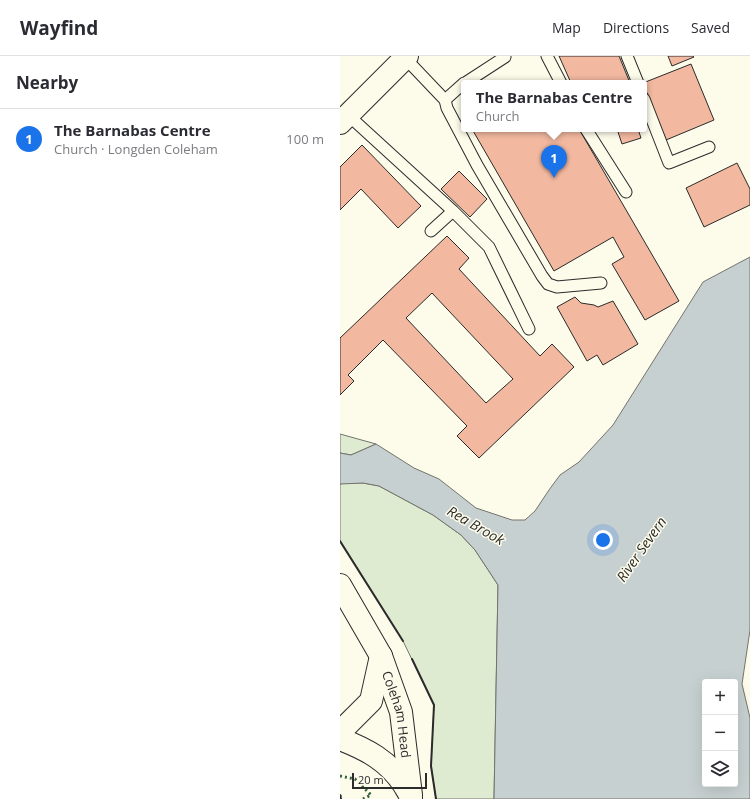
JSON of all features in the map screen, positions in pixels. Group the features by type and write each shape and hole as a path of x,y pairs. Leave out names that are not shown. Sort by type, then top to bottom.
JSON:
{"street":[{"path":"344,119 406,57"},
{"name":"Coleham Head","path":"340,585 381,656 400,712 411,797"},
{"name":"Coleham Head","path":"340,732 372,701 381,656"},
{"path":"340,739 366,750 388,764 399,777 411,797"}],"lane":[{"path":"469,80 505,56"},
{"path":"547,56 559,80"},
{"path":"627,56 637,80"},
{"path":"406,57 445,100 447,108 477,165 538,270 548,284 557,287 601,283"},
{"path":"445,100 461,86"},
{"path":"647,107 669,163 709,147"},
{"path":"344,119 453,211 489,247 529,329"},
{"path":"588,132 626,192"},
{"path":"431,231 453,211"}],"green space":[{"path":"340,434 376,444 351,455 340,453"},
{"path":"363,483 379,486 433,515 461,535 475,550 498,585 494,799 436,799 431,766 434,705 403,641 340,541 340,484"}],"water":[{"path":"750,257 750,630 742,684 750,718 750,799 494,799 498,585 475,550 461,535 433,515 379,486 363,483 340,484 340,453 351,455 376,444 414,468 439,479 476,508 512,520 525,520 535,511 560,475 579,462 613,425 703,282"}],"building":[{"path":"559,56 619,56 629,80 570,80"},
{"path":"668,56 693,56 694,57 672,66"},
{"path":"691,64 714,120 666,140 647,93 647,81"},
{"path":"474,132 581,132 679,301 645,320 612,264 624,257 613,237 554,271"},
{"path":"618,132 639,132 641,138 622,144"},
{"path":"362,145 421,206 398,228 361,189 340,210 340,167"},
{"path":"737,163 750,189 750,205 704,227 686,188"},
{"path":"459,171 487,199 470,217 441,189"},
{"path":"447,236 469,258 459,269 540,356 552,344 574,367 479,458 457,436 467,426 383,340 348,375 354,381 340,395 340,338","holes":["432,293 513,379 486,403 406,318"]},
{"path":"575,297 581,303 598,307 613,301 638,344 603,365 597,355 587,361 557,307"}],"hedge":[{"path":"340,776 355,779 371,795 363,799"},
{"path":"340,795 341,799"}],"wall":[{"path":"340,541 403,641"},
{"path":"412,659 434,705 431,766 436,799"},
{"path":"340,795 341,799"}],"place":[{"name":"The Barnabas Centre","path":"554,178"}],"water label":[{"name":"Rea Brook","path":"476,525"},
{"name":"River Severn","path":"641,549"}]}
